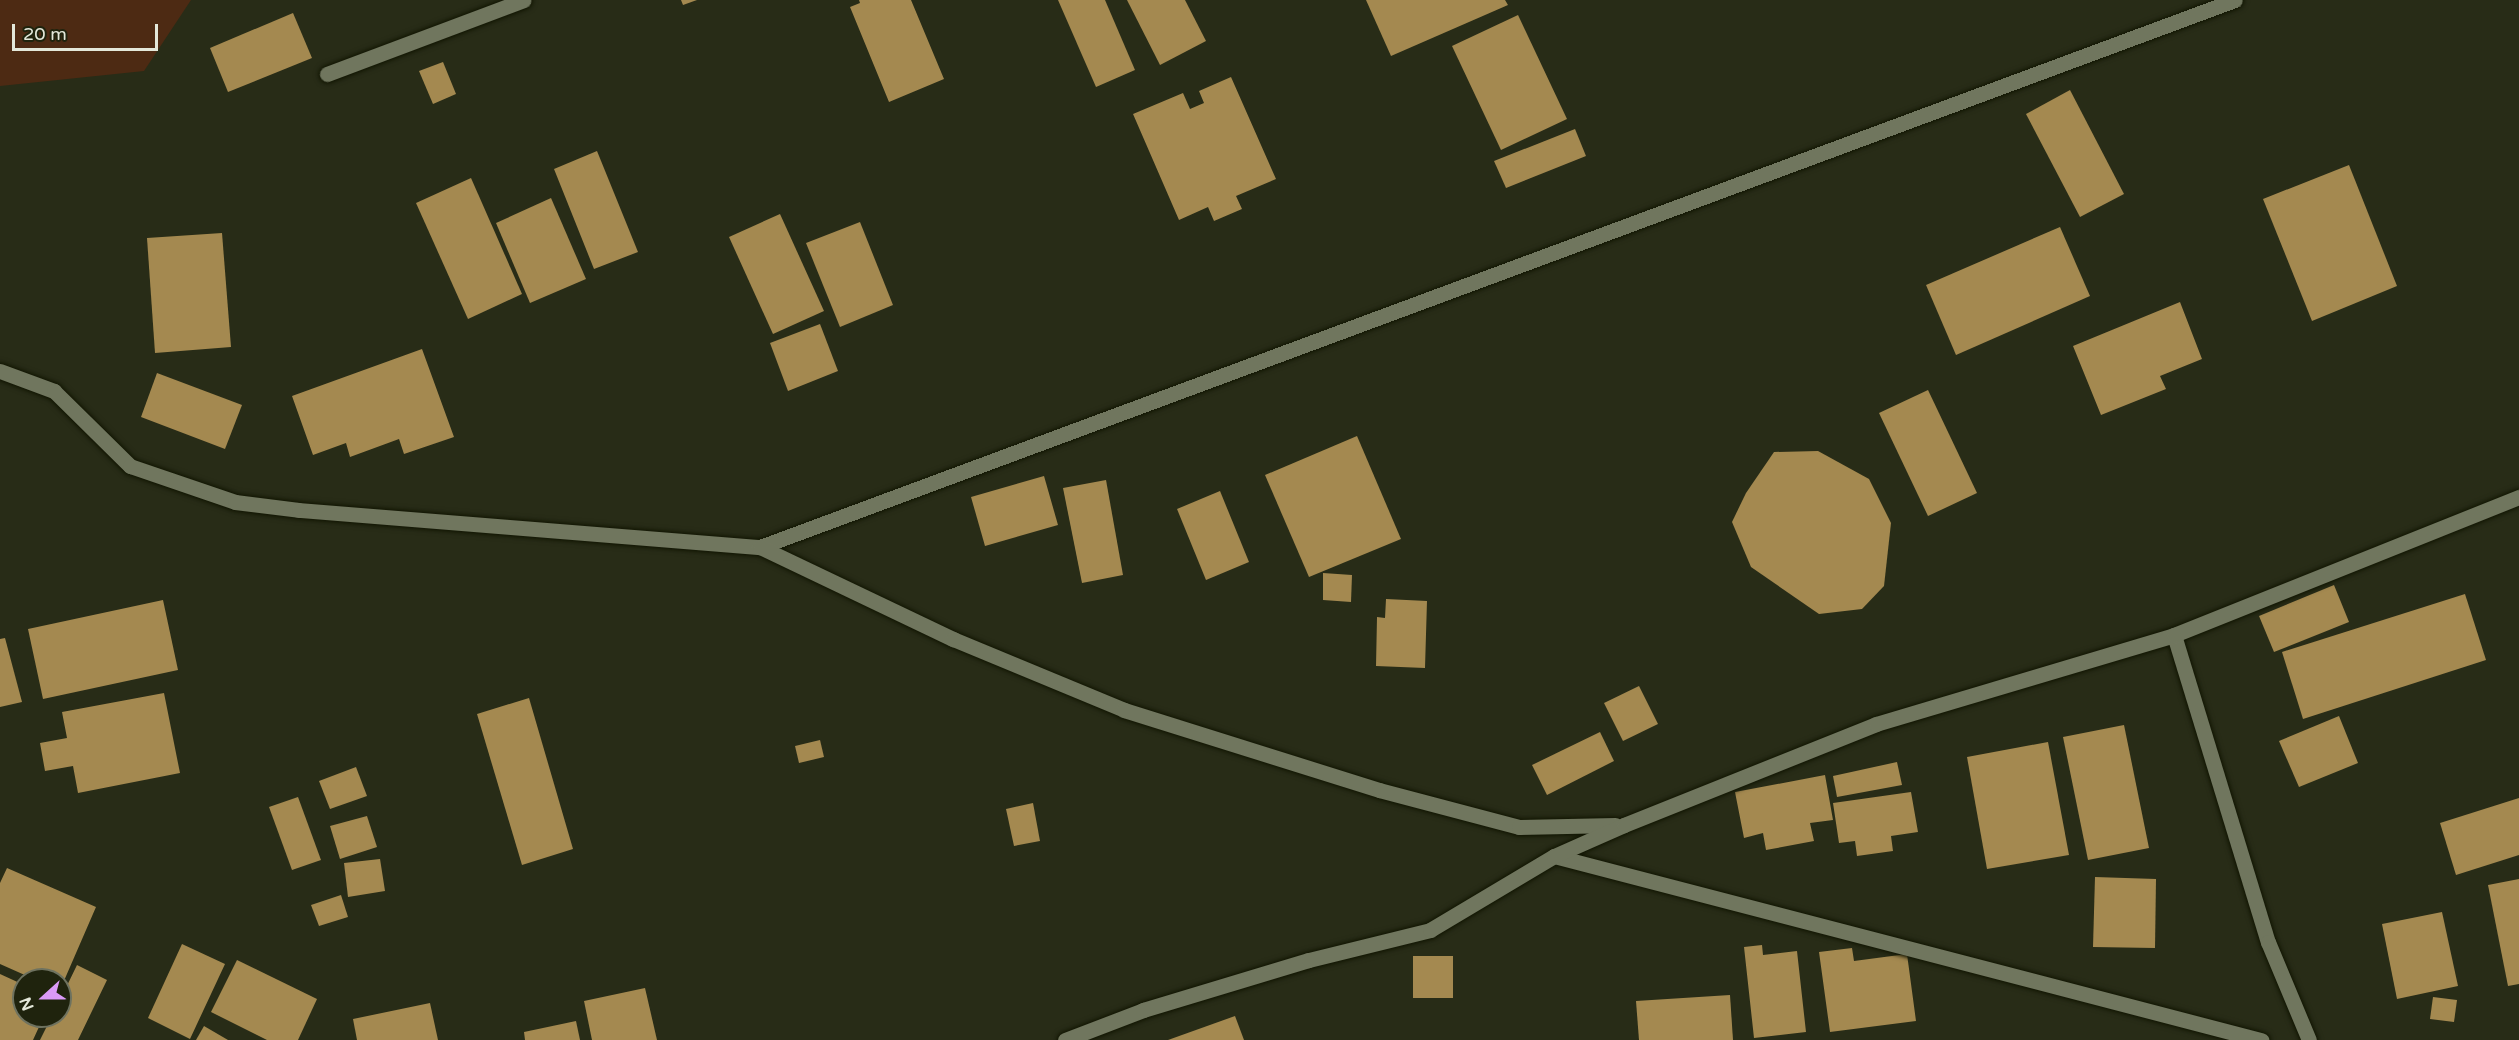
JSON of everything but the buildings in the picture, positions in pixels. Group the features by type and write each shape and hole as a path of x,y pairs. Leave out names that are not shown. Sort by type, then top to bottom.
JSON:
{"street":[{"path":"327,74 524,0"},
{"path":"760,547 2235,0"},
{"path":"0,371 54,391 130,466 235,502 299,510 760,547 953,639 1124,710 1379,790 1519,827 1624,825"},
{"path":"1065,1040 1143,1010 1309,960 1430,930 1554,856 1624,825 1876,724 2174,634 2519,496"},
{"path":"2174,634 2268,942 2309,1040"},
{"path":"1554,856 2261,1040"}],"shaded area":[{"path":"0,0 191,0 144,71 0,86"}]}
